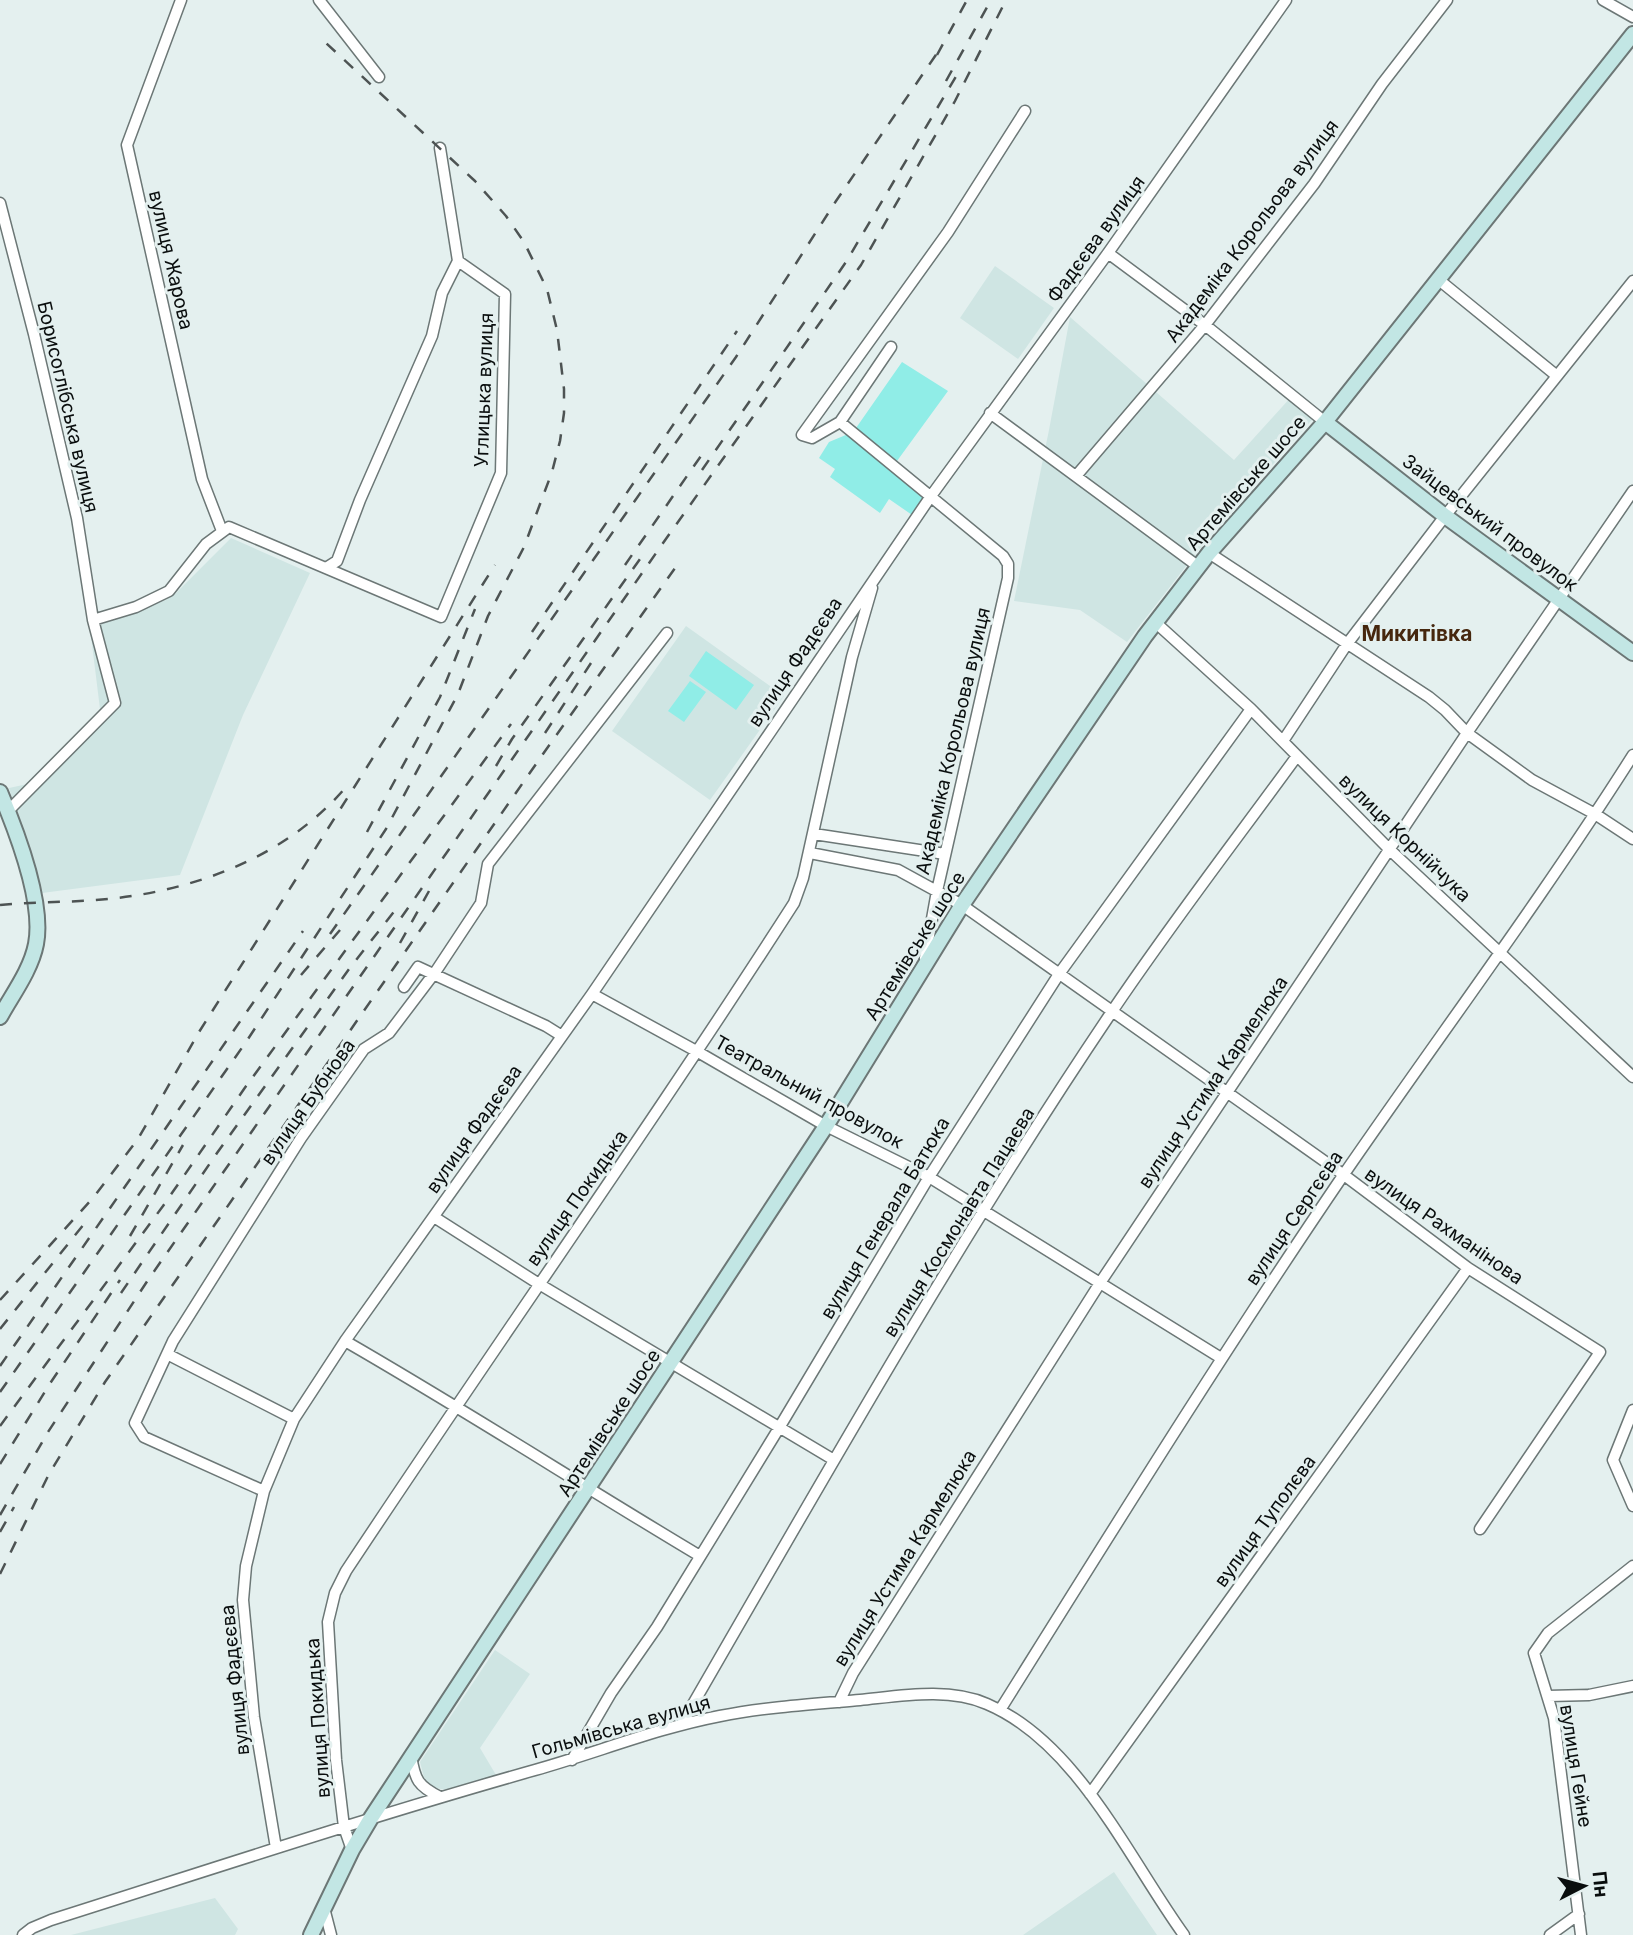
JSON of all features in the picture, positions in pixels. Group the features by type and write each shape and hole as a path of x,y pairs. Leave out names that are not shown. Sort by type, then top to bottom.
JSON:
{"main road":[{"name":"Артемівське шосе","path":"311,1935 352,1850 371,1818 826,1126 962,905 1154,622 1209,554 1325,422 1633,34"},
{"name":"Зайцевський провулок","path":"1325,422 1445,516 1633,653"},
{"path":"0,792 34,901 37,924 36,945 29,963 0,1017"}],"street":[{"name":"вулиця Жарова","path":"181,0 127,145 202,479 225,529"},
{"path":"319,0 379,77"},
{"name":"Фадєєва вулиця","path":"931,496 1108,253 1286,0"},
{"name":"Академіка Корольова вулиця","path":"1076,475 1205,325 1314,184 1382,83 1447,0"},
{"path":"1603,0 1633,17"},
{"path":"891,347 840,422 812,438 802,435 948,232 1026,111"},
{"path":"326,568 337,561 360,500 432,336 442,293 458,261 440,148"},
{"name":"Борисоглібська вулиця","path":"0,203 77,518 93,620 115,703 8,811"},
{"path":"1108,253 1205,325 1325,422"},
{"name":"Углицька вулиця","path":"225,529 441,617 501,473 505,294 458,261"},
{"path":"1439,280 1557,376"},
{"path":"1283,741 1347,644 1445,516 1633,281"},
{"path":"990,413 1199,567"},
{"path":"840,422 931,496"},
{"name":"вулиця Устима Кармелюка","path":"839,1702 853,1672 1100,1283 1467,733 1633,491"},
{"name":"Академіка Корольова вулиця","path":"924,968 937,891 1008,578 1008,564 1003,556 931,496"},
{"name":"вулиця Фадєєва","path":"276,1848 254,1717 243,1600 246,1566 264,1491 294,1419 345,1341 592,994 931,496"},
{"path":"93,620 136,607 169,591 206,544 225,529"},
{"path":"1209,554 1429,697 1446,710 1467,733 1532,780 1595,814 1633,839"},
{"name":"вулиця Покидька","path":"352,1850 344,1827 336,1760 328,1622 335,1593 346,1571 456,1405 698,1052 794,903 810,853 852,657 874,581"},
{"name":"вулиця Корнійчука","path":"1154,622 1251,709 1390,850 1633,1077"},
{"name":"вулиця Бубнова","path":"264,1491 144,1437 135,1423 167,1354 301,1138 364,1049 388,1033 481,903 488,864 667,633"},
{"name":"вулиця Генерала Батюка","path":"572,1760 611,1693 657,1627 779,1428 929,1177 1059,974 1251,709"},
{"name":"вулиця Сергєєва","path":"1000,1710 1221,1358 1343,1175 1500,955 1633,755"},
{"name":"вулиця Космонавта Пацаєва","path":"681,1726 834,1460 984,1210 1111,1012 1297,756"},
{"path":"814,834 945,854"},
{"name":"вулиця Рахманінова","path":"810,853 898,870 962,905 1343,1175 1468,1268 1600,1352 1480,1529"},
{"path":"404,987 418,967 562,1036"},
{"name":"Театральний провулок","path":"592,994 826,1126 929,1177 1221,1358"},
{"path":"434,1217 538,1284 834,1460"},
{"name":"вулиця Туполєва","path":"1090,1794 1468,1268"},
{"path":"345,1341 456,1405 699,1556"},
{"path":"167,1354 294,1419"},
{"path":"1633,1410 1613,1460 1633,1506"},
{"name":"вулиця Гейне","path":"1581,1935 1555,1718 1534,1653 1548,1633 1633,1566"},
{"path":"1548,1696 1589,1695 1633,1686"},
{"name":"Гольмівська вулиця","path":"23,1935 51,1920 276,1848 681,1726 745,1712 937,1695 967,1697 1000,1710 1024,1724 1045,1742 1090,1794 1184,1935"},
{"path":"411,1756 418,1783 440,1797"},
{"path":"324,1907 331,1935"},
{"path":"1550,1935 1579,1914"}],"shaded area":[{"path":"995,266 1054,308 1018,359 960,318"},
{"path":"1070,317 1234,460 1292,396 1316,415 1201,547 1127,642 1080,610 1014,601"},
{"path":"902,362 948,391 897,461 856,428"},
{"path":"853,432 931,496 915,517 889,499 880,513 830,477 835,469 819,458 829,442"},
{"path":"231,538 310,573 243,715 180,875 42,893 9,788 46,780 100,709 90,628 166,600"},
{"path":"686,626 784,696 710,800 612,731"},
{"path":"706,651 754,685 736,710 689,676"},
{"path":"690,681 706,692 684,722 668,711"},
{"path":"495,1650 530,1674 480,1748 496,1775 446,1790 436,1788 425,1781 420,1762"},
{"path":"1114,1872 1157,1935 1023,1935"},
{"path":"215,1898 238,1929 235,1935 71,1935"}],"railway":[{"path":"937,55 967,0"},
{"path":"946,81 991,0"},
{"path":"0,1515 48,1432 148,1280 668,536 861,265 955,101 1006,0"},
{"path":"0,1392 246,1042 386,829 458,694 488,616 524,547 552,472 560,441 564,389 557,330 547,289 524,242 506,216 475,181 326,43"},
{"path":"330,934 736,357 836,201 942,46"},
{"path":"702,470 846,262 958,73"},
{"path":"532,632 737,331"},
{"path":"625,565 703,453"},
{"path":"496,766 512,739 640,559"},
{"path":"0,1574 49,1474 105,1382 680,561"},
{"path":"0,1300 93,1198 138,1139 199,1032 495,565"},
{"path":"367,832 440,697 475,609"},
{"path":"545,733 591,663"},
{"path":"0,1426 163,1206 244,1089 511,724"},
{"path":"0,905 117,898 181,886 212,876 271,849 323,811 346,787"},
{"path":"400,943 429,891"},
{"path":"121,1293 217,1153 349,969 400,904"},
{"path":"301,975 340,930"},
{"path":"0,1366 303,931"},
{"path":"130,1236 183,1145"},
{"path":"0,1329 88,1219"},
{"path":"0,1464 120,1280"},
{"path":"0,1532 14,1507"}],"district":[{"name":"Микитівка","path":"1417,633"}]}
